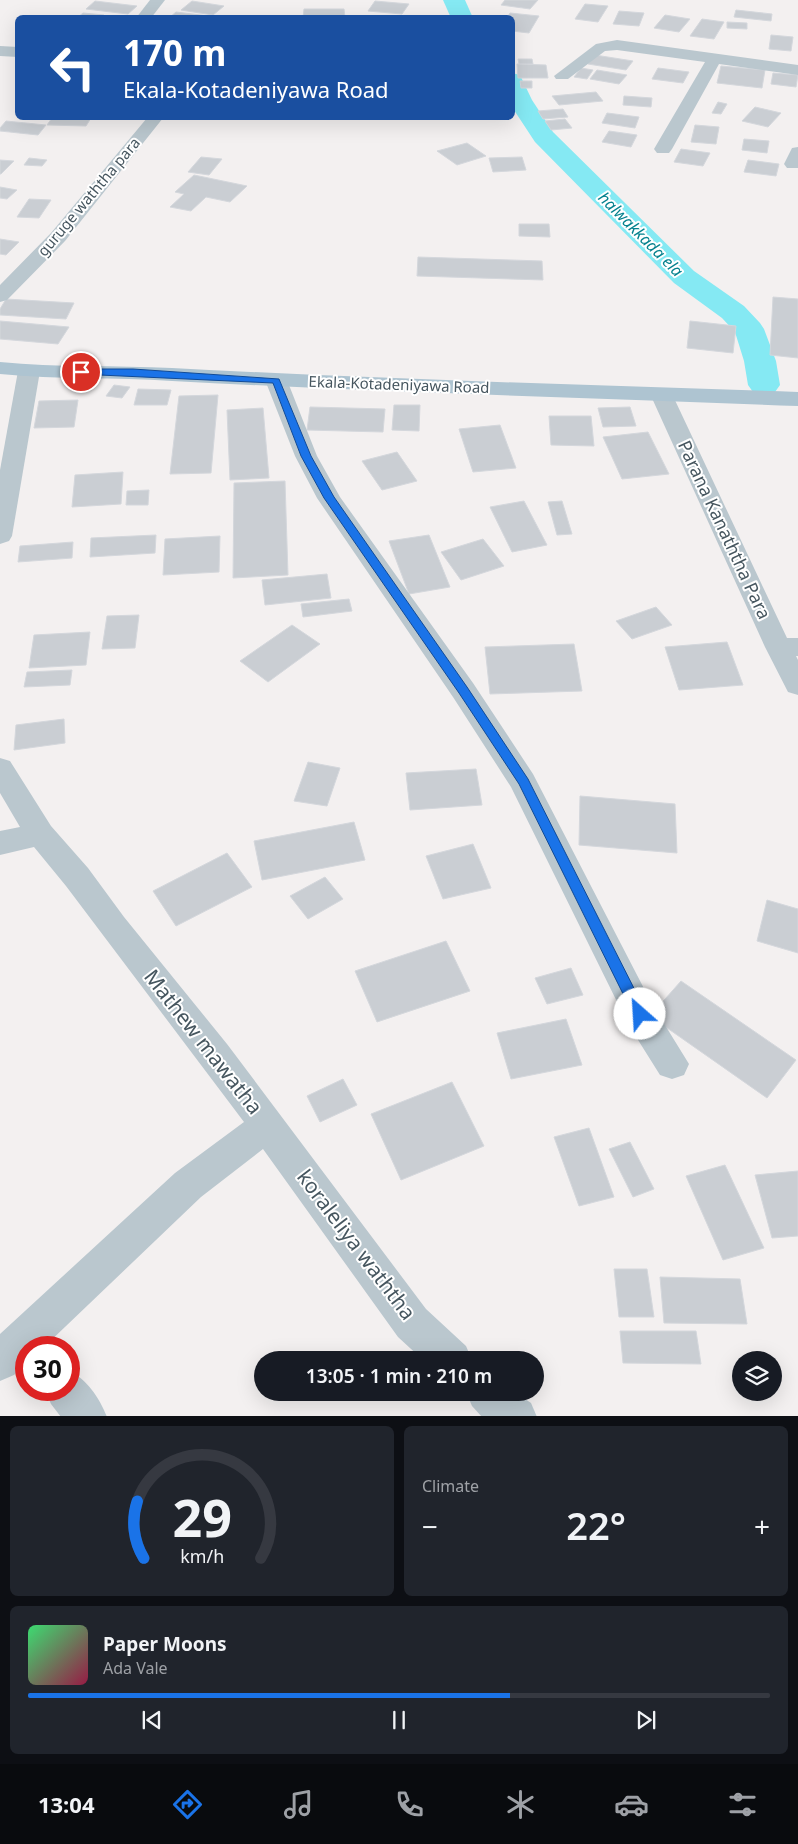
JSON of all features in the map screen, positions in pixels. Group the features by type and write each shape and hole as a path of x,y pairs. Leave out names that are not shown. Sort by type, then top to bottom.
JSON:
{"main road":[{"name":"Ekala-Kotadeniyawa Road","path":"0,368 29,371 133,372 276,380 798,400"}],"street":[{"path":"146,15 158,0"},
{"path":"562,76 601,47 632,46 798,70"},
{"path":"0,51 15,52"},
{"path":"663,149 715,58"},
{"name":"guruge waththa para","path":"0,296 58,236 154,120"},
{"path":"0,536 29,371"},
{"path":"276,380 306,456 329,498 463,690 524,782 640,1014 672,1064"},
{"name":"Parana Kanaththa Para","path":"662,396 788,647 798,685"},
{"name":"Mathew mawatha","path":"0,769 40,834 77,877 113,926 215,1055 266,1125 188,1185 31,1336"},
{"path":"0,843 40,834"},
{"name":"koraleliya waththa","path":"266,1125 412,1323 442,1351"},
{"path":"74,1401 87,1416"},
{"path":"496,1401 506,1410 517,1416"}],"building":[{"path":"505,0 538,0 530,9 501,5"},
{"path":"95,1 137,6 128,14 86,9"},
{"path":"192,1 224,6 213,15 181,10"},
{"path":"375,1 409,4 402,14 368,11"},
{"path":"585,4 608,6 598,22 575,19"},
{"path":"304,9 344,9 345,15 303,15"},
{"path":"736,10 772,14 771,21 734,17"},
{"path":"619,11 644,13 639,26 613,24"},
{"path":"176,12 200,15 172,15"},
{"path":"83,13 104,15 81,15"},
{"path":"510,13 539,16 529,33 515,31 515,15 509,15"},
{"path":"665,15 690,19 679,32 654,28"},
{"path":"702,19 724,22 714,39 690,36"},
{"path":"727,22 747,23 747,29 727,28"},
{"path":"771,35 793,37 791,51 769,49"},
{"path":"595,55 633,61 626,70 588,64"},
{"path":"518,59 532,59 533,64 519,64"},
{"path":"517,64 546,65 548,78 518,78"},
{"path":"721,66 765,70 762,88 717,83"},
{"path":"581,68 593,70 587,79 574,77"},
{"path":"658,68 689,72 683,83 652,79"},
{"path":"597,70 627,75 619,84 590,79"},
{"path":"773,73 798,75 796,87 771,84"},
{"path":"520,81 532,81 532,88 521,88"},
{"path":"596,92 603,101 559,105 552,96"},
{"path":"624,96 652,98 651,107 623,105"},
{"path":"718,102 727,104 721,114 712,113"},
{"path":"755,107 781,113 768,127 742,121"},
{"path":"563,109 568,117 543,119 538,111"},
{"path":"607,113 639,117 635,128 602,123"},
{"path":"565,119 572,128 551,130 545,121"},
{"path":"51,120 90,120 86,126 47,125"},
{"path":"6,121 46,125 38,135 0,131 0,128"},
{"path":"695,125 719,127 716,144 691,142"},
{"path":"609,131 637,135 631,147 602,142"},
{"path":"744,139 769,141 767,153 742,150"},
{"path":"467,143 486,156 457,165 437,151"},
{"path":"681,149 710,153 703,166 674,162"},
{"path":"201,157 222,159 209,175 188,172"},
{"path":"522,157 526,170 493,172 489,158"},
{"path":"29,158 47,160 42,166 24,165"},
{"path":"0,160 14,161 1,174 0,174"},
{"path":"748,160 779,164 776,176 744,172"},
{"path":"194,175 247,186 230,202 206,197 191,211 170,207 184,194 175,192"},
{"path":"0,187 17,190 7,199 0,198"},
{"path":"29,199 51,200 39,218 17,217"},
{"path":"519,224 549,224 550,237 519,236"},
{"path":"0,239 19,242 6,255 0,254"},
{"path":"418,257 542,261 543,280 417,276"},
{"path":"773,297 798,299 798,358 770,355"},
{"path":"6,299 74,303 66,319 0,315 0,309"},
{"path":"0,321 69,327 58,344 0,339"},
{"path":"690,321 736,326 733,353 687,348"},
{"path":"114,385 130,387 122,398 106,396"},
{"path":"138,389 171,390 167,405 134,405"},
{"path":"218,395 211,473 170,474 179,396"},
{"path":"78,400 74,427 34,428 39,401"},
{"path":"394,405 420,405 419,431 392,430"},
{"path":"310,407 385,409 383,432 307,430"},
{"path":"630,407 636,426 603,427 598,408"},
{"path":"263,408 269,478 230,480 227,410"},
{"path":"549,416 591,416 594,446 551,445"},
{"path":"500,425 516,468 473,472 459,429"},
{"path":"648,432 669,474 622,479 603,437"},
{"path":"397,452 417,481 382,490 362,461"},
{"path":"123,472 121,504 72,507 75,475"},
{"path":"285,481 288,575 233,578 234,483"},
{"path":"149,490 148,505 126,505 127,491"},
{"path":"524,501 547,545 512,552 490,507"},
{"path":"562,501 572,534 557,535 548,502"},
{"path":"156,535 155,553 90,557 91,538"},
{"path":"429,535 450,587 409,594 389,541"},
{"path":"220,536 219,572 163,575 165,539"},
{"path":"483,539 504,566 461,580 441,552"},
{"path":"73,542 72,558 18,562 20,546"},
{"path":"327,574 331,598 265,605 262,580"},
{"path":"349,599 352,611 303,617 301,604"},
{"path":"656,607 672,625 632,639 616,621"},
{"path":"139,615 135,648 102,649 107,616"},
{"path":"292,625 320,644 268,682 240,661"},
{"path":"90,632 86,665 29,668 34,635"},
{"path":"727,642 743,685 679,690 665,647"},
{"path":"574,644 582,691 490,694 485,647"},
{"path":"72,670 70,685 24,687 27,672"},
{"path":"64,719 65,743 14,750 16,725"},
{"path":"308,762 340,768 327,806 294,801"},
{"path":"476,769 482,805 410,810 406,773"},
{"path":"580,796 675,804 677,853 579,845"},
{"path":"354,822 365,860 262,880 254,841"},
{"path":"473,844 491,888 443,899 426,856"},
{"path":"227,853 252,887 176,926 153,891"},
{"path":"325,877 343,899 308,919 290,896"},
{"path":"767,900 798,909 798,953 757,941"},
{"path":"446,941 470,991 377,1022 355,971"},
{"path":"571,968 583,995 547,1004 535,978"},
{"path":"681,981 796,1060 767,1098 650,1016"},
{"path":"566,1019 582,1065 511,1079 497,1033"},
{"path":"343,1079 357,1105 320,1122 307,1096"},
{"path":"452,1082 484,1146 401,1180 371,1114"},
{"path":"589,1128 614,1197 579,1206 554,1137"},
{"path":"630,1142 654,1189 633,1197 609,1149"},
{"path":"725,1165 764,1248 723,1260 686,1176"},
{"path":"798,1171 798,1236 772,1238 755,1175"},
{"path":"614,1269 647,1269 654,1317 619,1317"},
{"path":"660,1277 740,1279 747,1324 664,1323"},
{"path":"620,1331 696,1331 701,1364 623,1363"}],"waterway":[{"name":"halwakkada ela","path":"454,0 461,15"},
{"name":"halwakkada ela","path":"515,88 520,100 544,137 684,277 733,312 749,329 760,361 764,385"}],"route":[{"path":"81,372 133,372 276,380 306,456 329,498 463,690 524,782 640,1014"}]}
